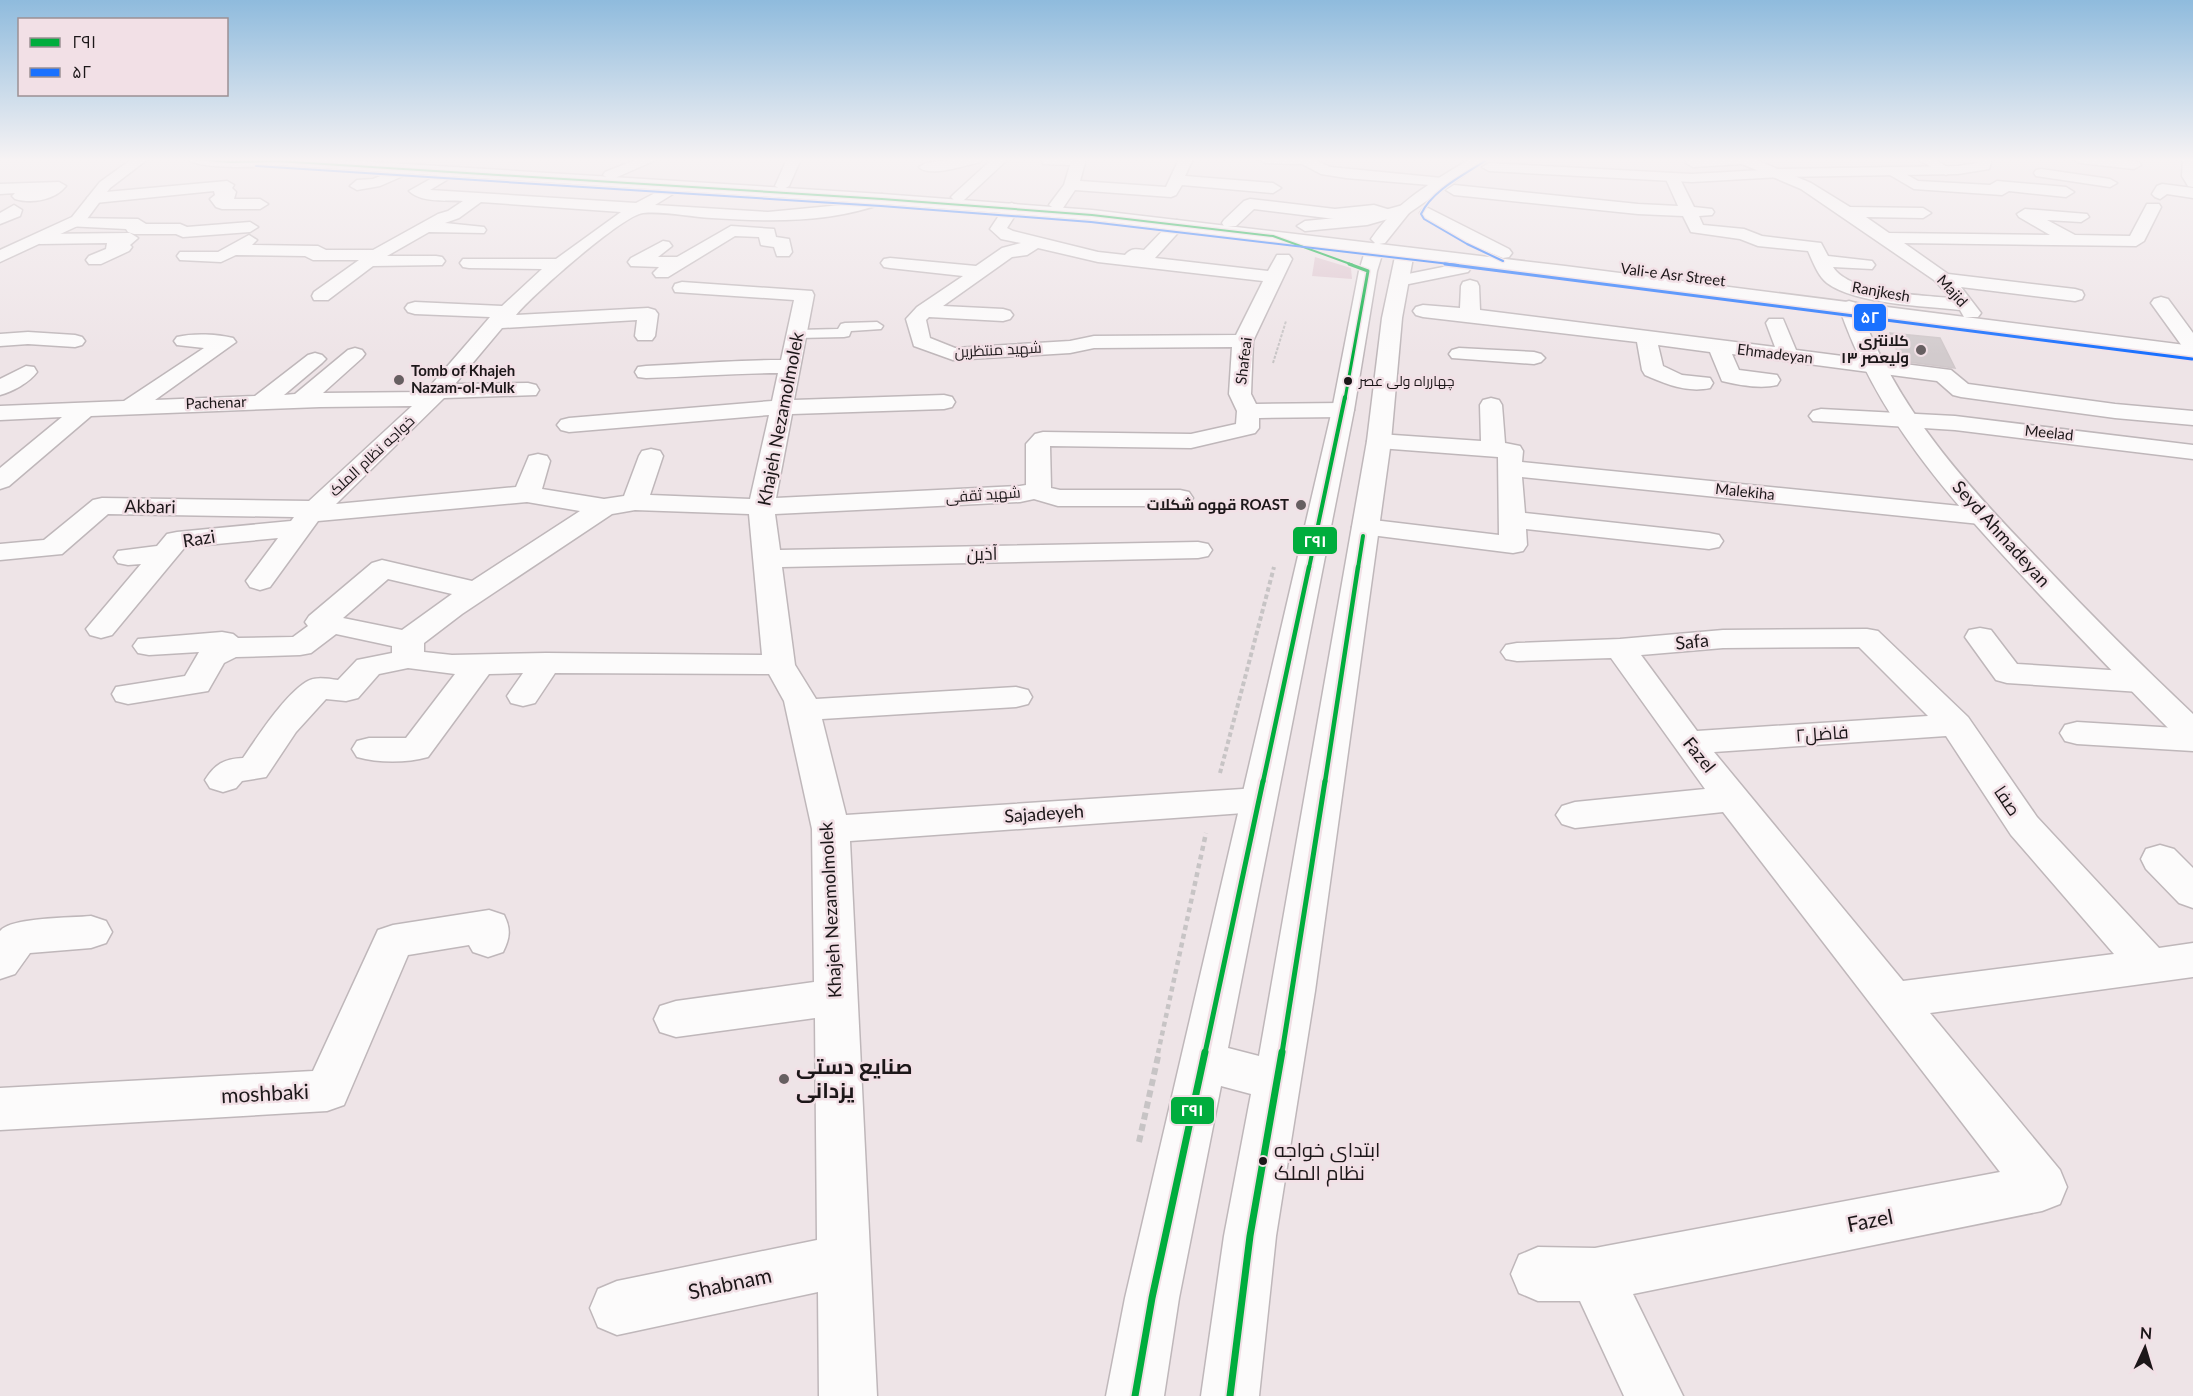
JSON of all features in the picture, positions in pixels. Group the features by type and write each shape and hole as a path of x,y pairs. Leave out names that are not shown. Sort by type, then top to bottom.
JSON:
{"street":[{"path":"1,257 71,224"},
{"path":"138,224 134,229 205,232 210,229 254,231 221,256 186,256"},
{"path":"321,296 372,258 430,224"},
{"name":"خواجه نظام الملک","path":"260,581 308,517 433,405 502,317 560,264 612,224"},
{"path":"734,224 724,231 768,233 767,241 783,243 783,252"},
{"path":"1000,224 998,229 1007,235 1098,257 1130,260 1135,254 1148,256 1177,225"},
{"name":"Vali-e Asr Street","path":"1169,224 1273,232"},
{"name":"Vali-e Asr Street","path":"1235,224 1389,256 1503,258 1969,309 2192,346"},
{"path":"1273,232 1335,224"},
{"path":"1135,1396 1152,1298 1343,410 1398,224"},
{"path":"1230,1396 1250,1236 1322,806 1379,441 1392,318 1389,256 1418,224"},
{"path":"1447,224 1503,258"},
{"name":"Ranjkesh","path":"1694,224 1697,229 1744,234 1758,241 1815,247 1830,278 1839,284 1864,292 1969,309"},
{"name":"Majid","path":"1866,224 1944,279 1969,309"},
{"path":"2043,224 2074,241"},
{"path":"1886,238 2136,241 2145,224"},
{"path":"425,227 478,230"},
{"path":"662,273 732,231"},
{"path":"1273,232 1389,256 1470,266 1503,258"},
{"path":"40,239 130,238 113,247 123,247 95,260"},
{"path":"931,306 1008,252 1021,252 1035,242"},
{"path":"231,250 318,251 313,255 372,258 430,254 392,245"},
{"path":"663,246 637,262 681,262"},
{"path":"500,264 520,248"},
{"path":"297,262 313,251"},
{"name":"Vali-e Asr Street","path":"1503,258 1849,307 2192,346"},
{"name":"Shafeai","path":"1130,260 1278,268 1243,341 1239,394 1248,411 1343,410"},
{"path":"1822,261 1866,265"},
{"path":"469,263 560,264"},
{"path":"890,263 1015,271"},
{"path":"345,277 388,279"},
{"path":"1944,279 2075,295"},
{"path":"512,284 536,285"},
{"path":"1470,286 1470,315"},
{"name":"Khajeh Nezamolmolek","path":"682,288 806,295 760,507 779,665 801,701 831,829 848,1396"},
{"path":"560,319 573,297"},
{"path":"906,298 931,306 1003,315"},
{"path":"2161,303 2192,346"},
{"name":"شهید منتظرین","path":"931,306 916,320 921,342 952,354 1070,347 1094,342 1243,341"},
{"name":"Seyd Ahmadeyan","path":"1849,307 1862,343 1905,420 1980,516 2140,682 2193,733"},
{"path":"415,308 502,317 560,319 648,314 645,336"},
{"name":"Ehmadeyan","path":"1423,311 1525,322 1610,325 1719,347 1943,375 1961,390 2115,411 2193,418"},
{"path":"1460,354 1535,365 1525,322"},
{"path":"1776,323 1788,356"},
{"path":"130,407 234,335 184,341"},
{"path":"1653,335 1653,370 1678,381 1702,383"},
{"path":"0,340 28,338 75,341"},
{"path":"1719,347 1730,376 1769,380"},
{"path":"646,372 702,370 795,350"},
{"path":"302,400 355,354"},
{"path":"261,402 315,359"},
{"path":"0,388 26,372"},
{"name":"Pachenar","path":"0,413 302,400 433,405 528,390"},
{"path":"569,424 782,407 944,402"},
{"path":"202,424 224,403"},
{"path":"1491,405 1513,532"},
{"path":"2,479 86,409"},
{"name":"شهید ثقفی","path":"760,507 1020,494 1035,491 1039,486 1038,444 1042,439 1191,441 1247,428 1248,411"},
{"name":"Meelad","path":"1821,416 1905,420 2073,436 2193,452"},
{"name":"Malekiha","path":"1379,441 1980,516"},
{"path":"635,502 651,456"},
{"path":"527,494 538,461"},
{"path":"1035,491 1058,498 1180,498"},
{"name":"خواجه نظام الملک","path":"308,517 527,494 604,507 635,502 760,507"},
{"name":"Akbari","path":"0,552 52,548 102,506 308,517"},
{"path":"223,780 232,770 253,769 284,724 318,688 346,691 368,667 408,650 476,591 604,507"},
{"name":"Razi","path":"101,629 177,540 308,517"},
{"path":"1317,531 1513,532 1709,541"},
{"name":"آذین","path":"766,559 1198,550"},
{"path":"128,557 166,554"},
{"path":"476,591 382,569 320,622 452,665 546,663 779,665"},
{"path":"128,694 197,684 211,657 230,648 300,646 331,624"},
{"path":"1980,637 2007,674 2140,682"},
{"name":"Safa","path":"1517,652 1620,648 1723,639 1867,638 1956,725"},
{"path":"149,646 222,641 230,648"},
{"name":"Fazel","path":"1595,1275 2042,1187 1688,743 1620,648"},
{"path":"523,696 546,663"},
{"path":"369,749 416,749 479,665"},
{"path":"803,710 1016,697"},
{"name":"فاضل۲","path":"1688,743 1956,725"},
{"name":"صفا","path":"1956,725 2024,826 2149,965"},
{"path":"2077,733 2193,740"},
{"path":"1575,815 1734,798"},
{"name":"Sajadeyeh","path":"831,829 1258,800"},
{"path":"2160,859 2193,893"},
{"name":"moshbaki","path":"0,1110 327,1091 393,941 489,926 488,941"},
{"path":"0,962 18,938 91,932"},
{"path":"1893,1000 2193,960"},
{"path":"676,1019 836,997"},
{"path":"1203,1061 1277,1082"},
{"name":"Shabnam","path":"617,1308 843,1261"},
{"path":"1538,1274 1595,1275 1654,1396"}],"lane":[{"path":"795,350 844,333 845,327 877,326"}],"shaded area":[{"path":"1315,257 1351,268 1352,279 1312,276"}],"building":[{"name":"کلانتری ۱۳ ولیعصر","path":"1890,333 1940,338 1955,368 1901,361"}],"transit line":[{"name":"۵۲","path":"1109,224 1564,278 2192,359"},
{"name":"۲۹۱","path":"1135,1396 1152,1298 1343,410 1368,271 1273,236 1171,224"},
{"name":"۵۲","path":"1433,224 1503,261"},
{"name":"۲۹۱","path":"1230,1396 1250,1236 1293,991 1363,536"}],"place":[{"name":"کلانتری ۱۳ ولیعصر","path":"1921,350"},
{"name":"Tomb of Khajeh Nazam-ol-Mulk","path":"399,380"},
{"name":"چهارراه ولی عصر","path":"1348,381"},
{"name":"قهوه شکلات ROAST","path":"1301,505"},
{"name":"صنایع دستی یزدانی","path":"784,1079"},
{"name":"ابتدای خواجه نظام الملک","path":"1263,1161"}]}
